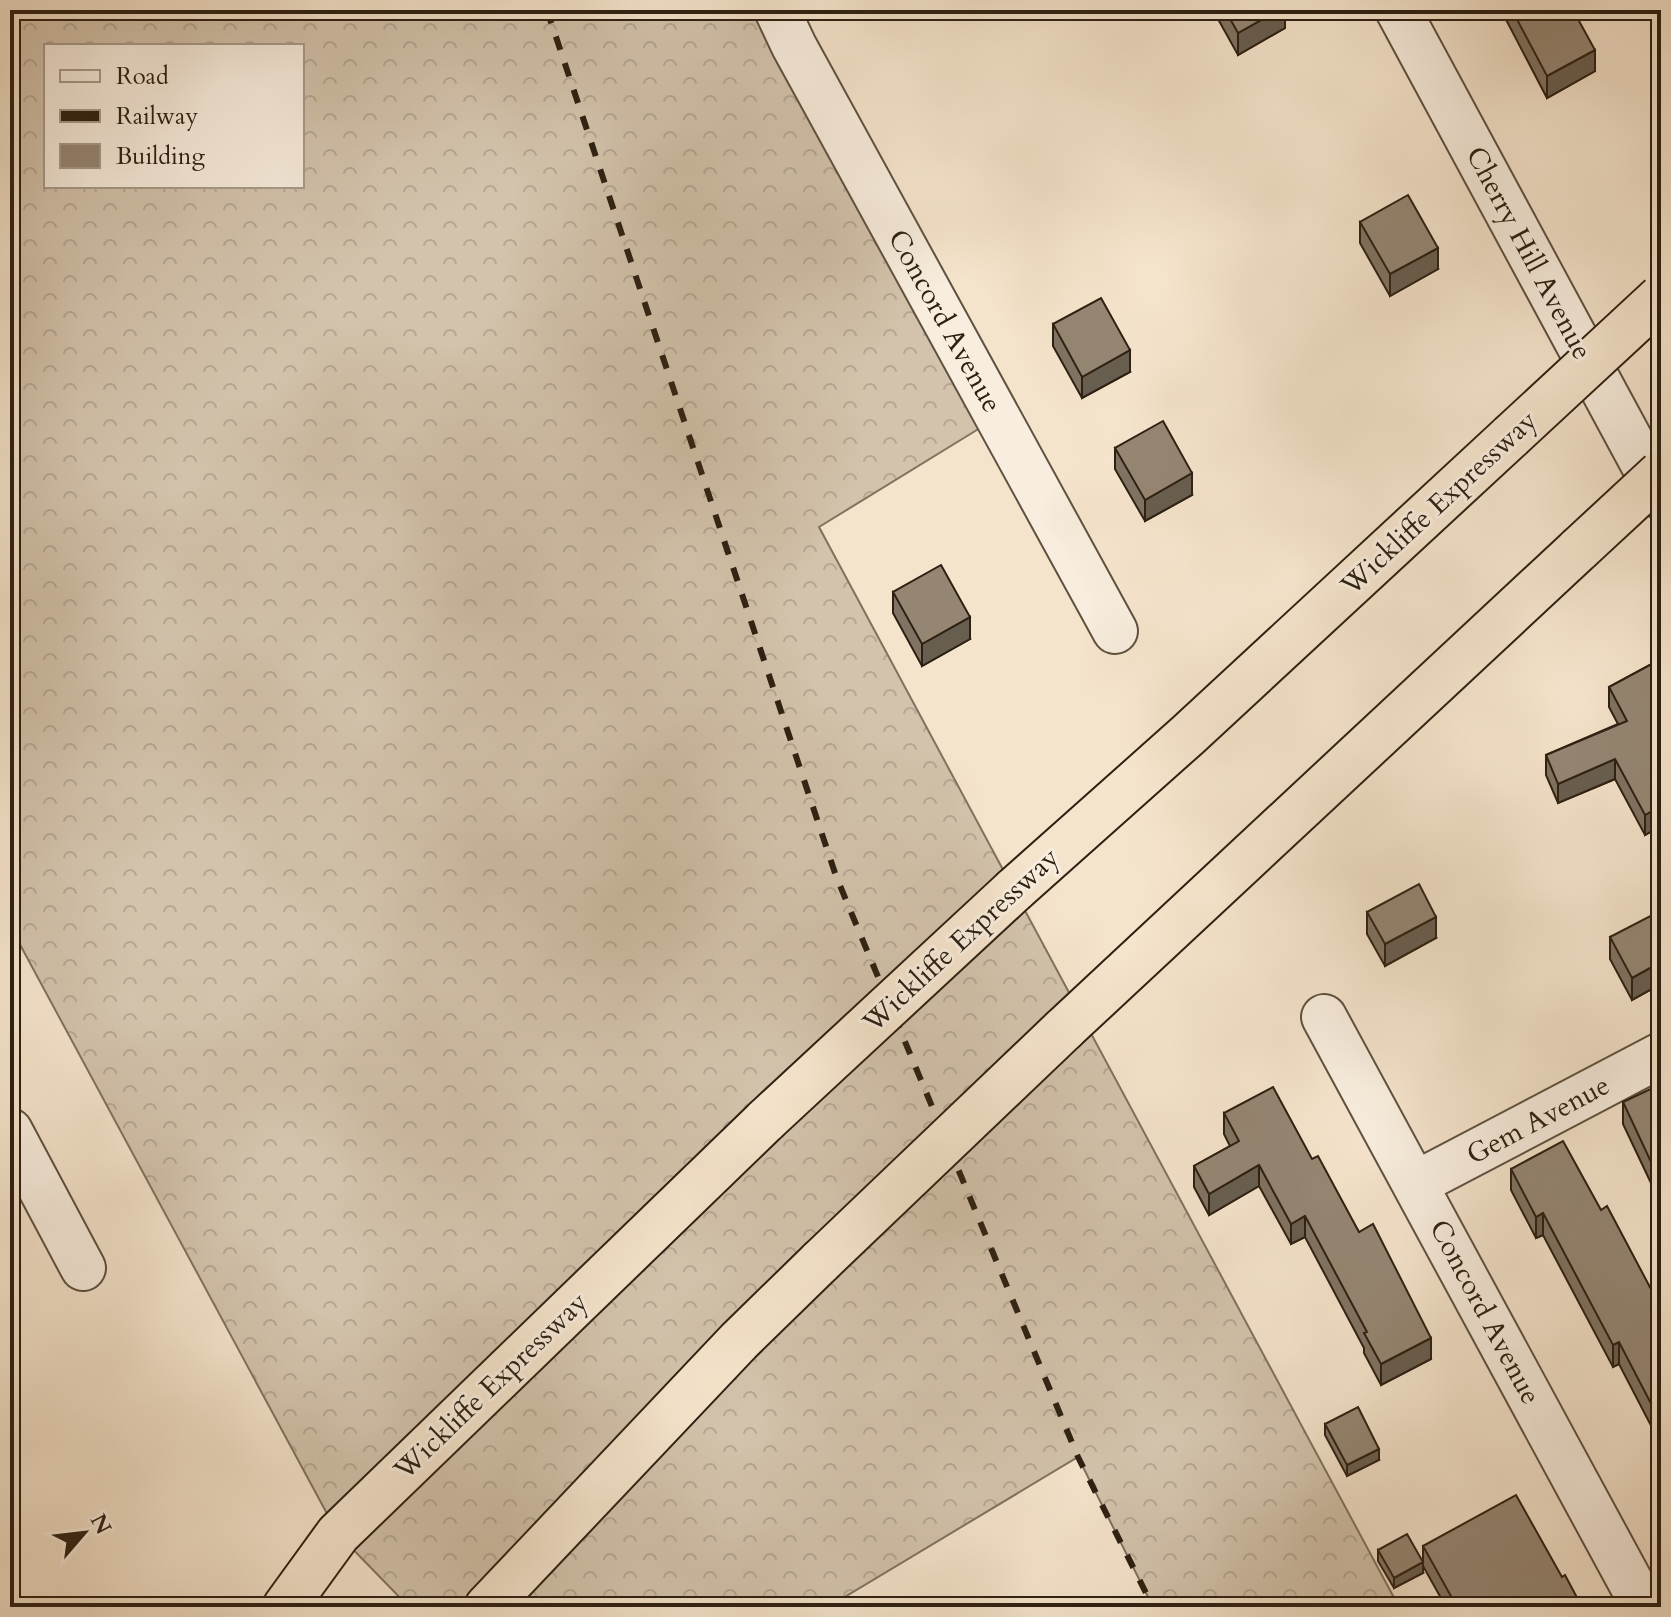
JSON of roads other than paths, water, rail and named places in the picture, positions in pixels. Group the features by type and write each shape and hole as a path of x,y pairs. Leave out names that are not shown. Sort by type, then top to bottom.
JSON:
{"highway":[{"name":"Wickliffe Expressway","path":"285,1607 338,1534 766,1120 1014,890 1200,725 1661,297"},
{"path":"487,1607 739,1341 821,1261 1064,1029 1661,473"},
{"path":"260,1607 338,1534"}],"street":[{"name":"Concord Avenue","path":"777,10 1115,631"},
{"name":"Cherry Hill Avenue","path":"1398,10 1661,497"},
{"name":"Concord Avenue","path":"1324,1017 1644,1607"},
{"name":"Gem Avenue","path":"1415,1184 1661,1055"},
{"path":"10,1131 83,1268"}],"railway":[{"path":"547,10 836,876 1078,1457 1153,1607"}]}
